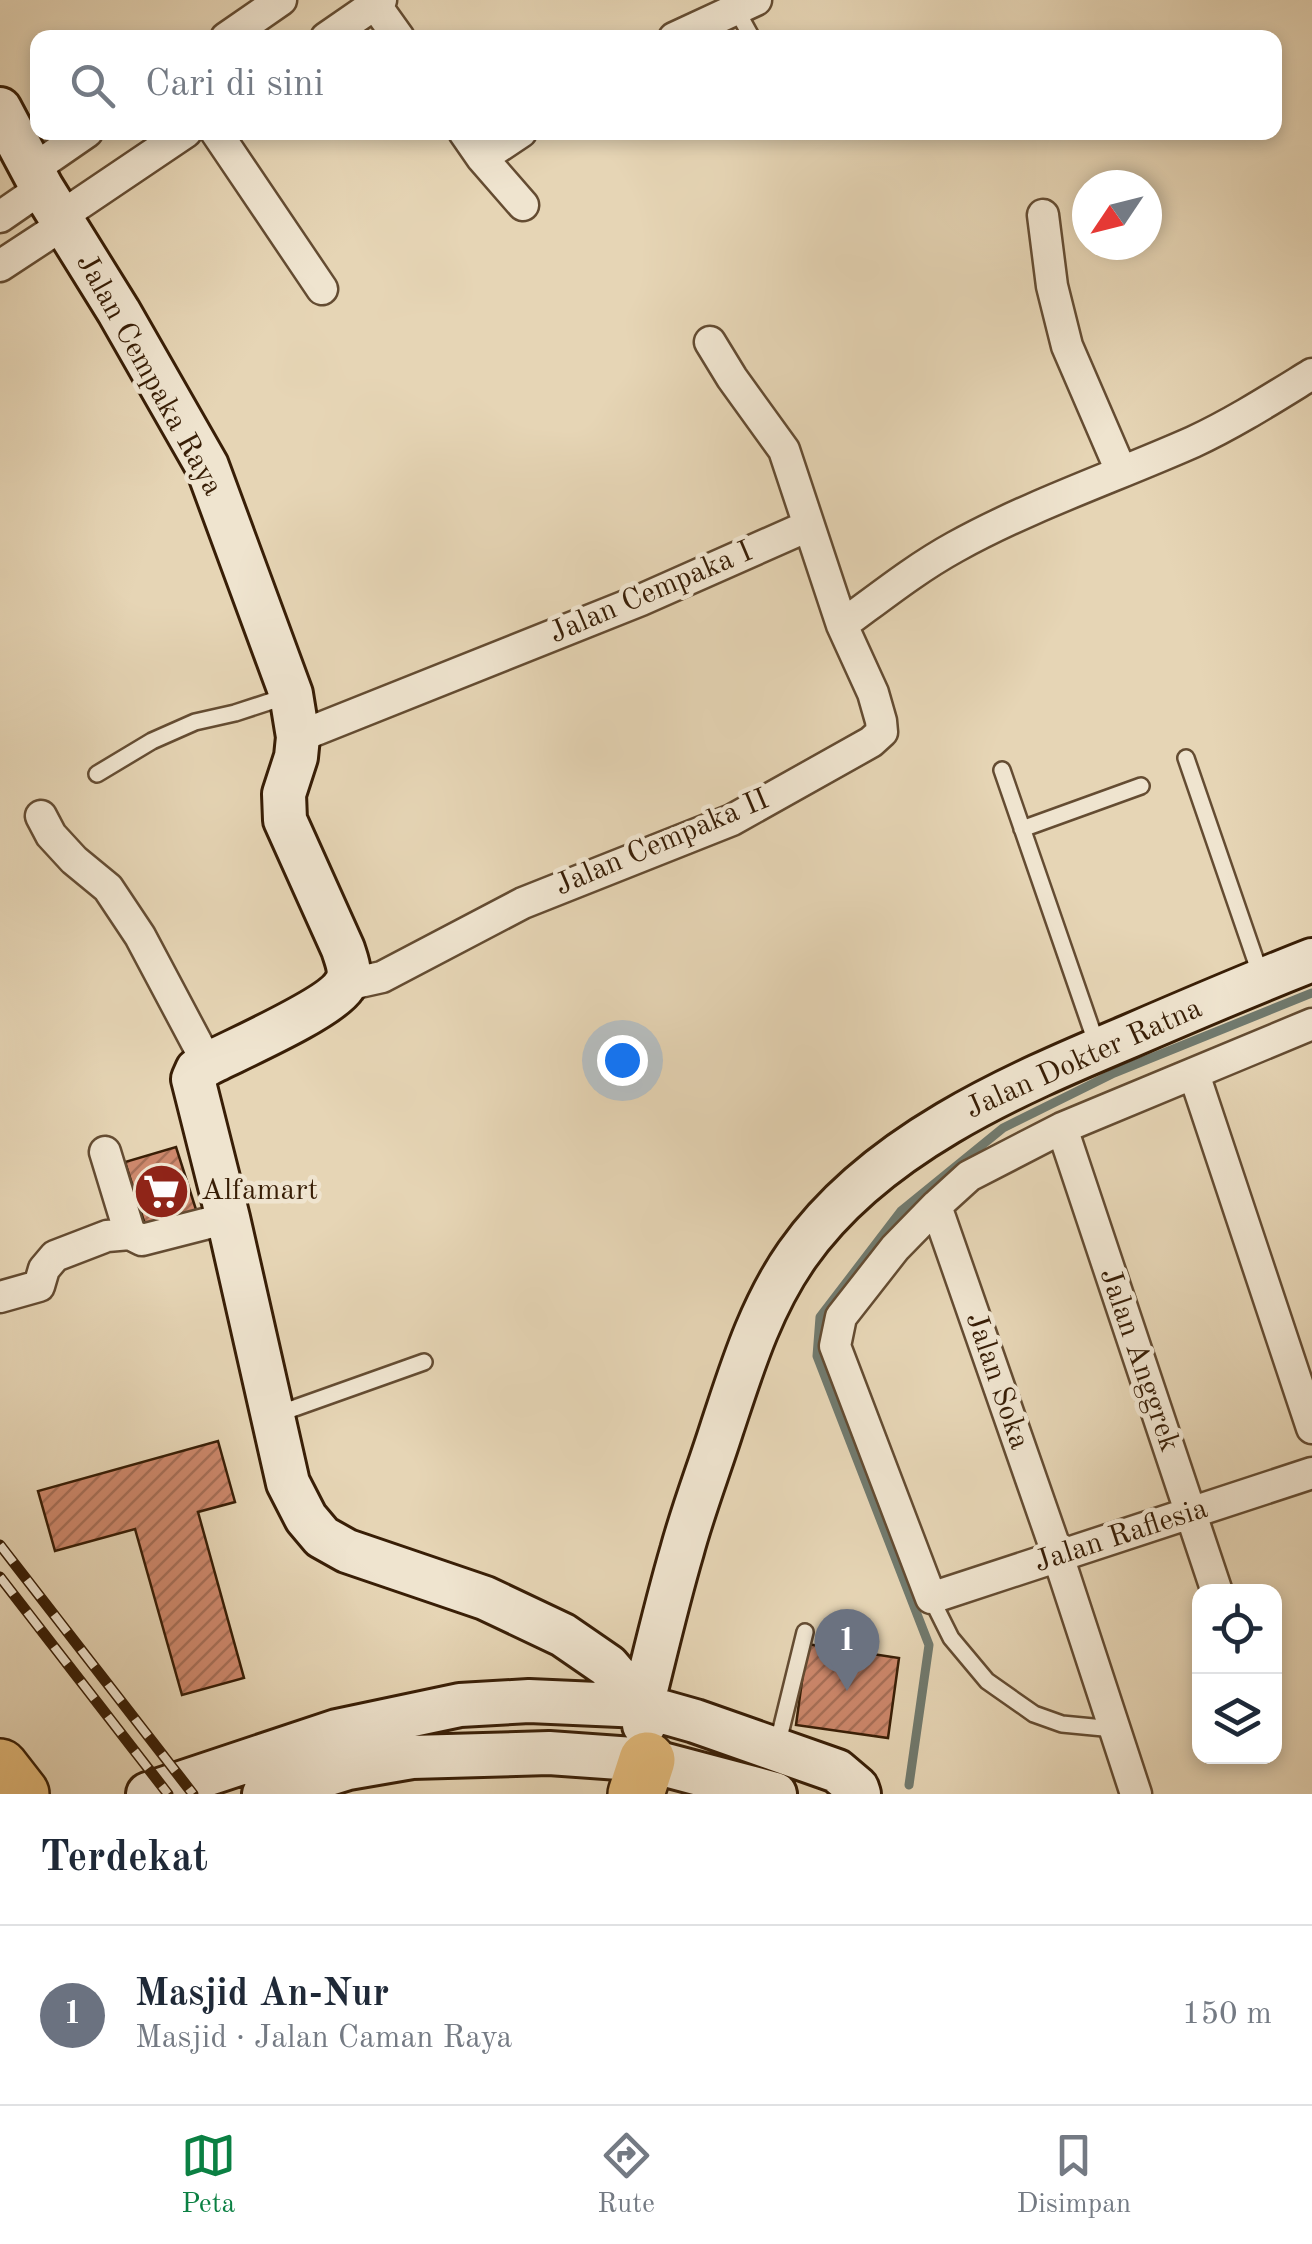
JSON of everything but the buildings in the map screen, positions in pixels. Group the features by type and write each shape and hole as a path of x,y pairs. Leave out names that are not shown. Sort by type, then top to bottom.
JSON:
{"highway":[{"path":"0,1766 22,1794"}],"street":[{"path":"238,30 281,0"},
{"path":"337,30 376,1 393,30"},
{"path":"691,30 746,4"},
{"name":"Jalan Cempaka Raya","path":"0,108 207,466 291,694 298,737 284,794 286,820 343,949 350,970 346,984"},
{"path":"0,266 50,199 82,140"},
{"path":"0,217 50,199 170,140"},
{"path":"221,140 322,289"},
{"path":"473,145 522,206"},
{"path":"1043,214 1062,330 1121,471"},
{"path":"710,342 784,450 808,526"},
{"path":"842,625 954,547 1065,494 1194,441 1262,406 1312,374"},
{"name":"Jalan Cempaka II","path":"346,984 382,976 524,903 732,820 871,742 882,732 873,693 842,625 808,526"},
{"name":"Jalan Cempaka I","path":"298,737 641,600 808,526"},
{"path":"41,816 51,835 74,860 108,888 140,936 208,1064"},
{"name":"Jalan Dokter Ratna","path":"642,1777 642,1706 682,1549 754,1333 798,1253 861,1186 950,1121 1018,1084 1312,960"},
{"path":"346,984 329,1002 208,1064 193,1079 288,1483 306,1518 322,1537 347,1551 486,1598 563,1635 608,1666 642,1706"},
{"path":"931,1598 835,1346 841,1317 895,1248 969,1176 1062,1128 1312,1024"},
{"path":"1194,1074 1312,1428"},
{"name":"Jalan Anggrek","path":"1062,1128 1214,1584"},
{"path":"105,1152 130,1234"},
{"name":"Jalan Soka","path":"936,1206 1136,1794"},
{"path":"0,1297 39,1286 44,1269 55,1256 107,1236 130,1234 142,1240 228,1218"},
{"name":"Jalan Raflesia","path":"931,1598 1312,1473"},
{"name":"Jalan Dokter Ratna","path":"682,1549 673,1620 672,1672 678,1690 730,1734"},
{"path":"157,1791 337,1731 460,1705 528,1701 642,1706 837,1771 859,1794"},
{"path":"264,1794 348,1768 412,1757 549,1753 642,1777 775,1794"}],"lane":[{"path":"746,4 751,30"},
{"path":"97,774 152,741 195,722 291,694"},
{"path":"1186,758 1262,980"},
{"path":"1002,770 1098,1049"},
{"path":"1022,829 1141,786"},
{"path":"271,1416 424,1362"},
{"path":"931,1598 951,1638 987,1681 1034,1714 1062,1724 1114,1728"},
{"path":"776,1750 805,1632"}],"waterway":[{"path":"909,1785 929,1645 817,1356 820,1317 901,1211 1003,1128 1114,1073 1312,993"}],"railway":[{"path":"0,1545 193,1794"},
{"path":"0,1577 168,1794"}],"place":[{"name":"Alfamart","path":"162,1191"},
{"name":"Masjid An-Nur","path":"847,1691"}]}
